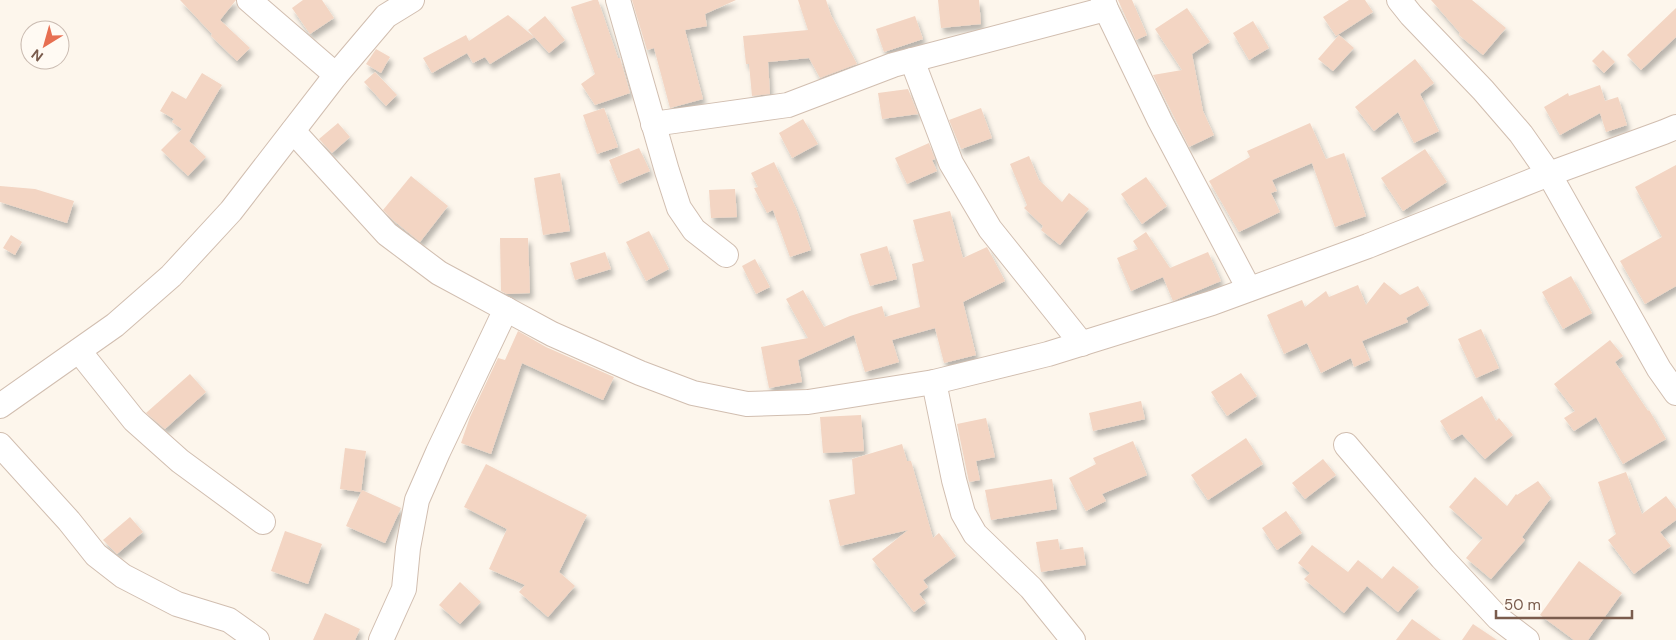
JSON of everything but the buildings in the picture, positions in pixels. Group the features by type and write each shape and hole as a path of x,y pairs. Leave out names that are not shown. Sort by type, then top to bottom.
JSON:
{"street":[{"path":"249,0 336,75"},
{"path":"0,406 115,325 171,276 231,211 336,75 386,16 412,0"},
{"path":"618,0 679,208 694,230 726,255"},
{"path":"1399,0 1515,127 1549,174 1659,369 1676,393"},
{"path":"653,124 788,105 817,95 865,74 1104,5 1160,120 1249,290"},
{"path":"912,60 951,163 990,228 1082,344"},
{"path":"293,131 387,234 439,273 552,334 640,373 693,393 747,404 808,402 934,382 1082,344 1249,290 1368,246 1676,126"},
{"path":"381,640 404,589 408,548 417,500 506,309"},
{"path":"79,351 134,420 180,461 263,522"},
{"path":"934,382 954,480 963,513 975,534 1031,588 1073,640"},
{"path":"0,445 69,521 96,554 123,576 177,604 229,620 257,640"},
{"path":"1346,446 1442,558 1498,618 1527,640"}]}
